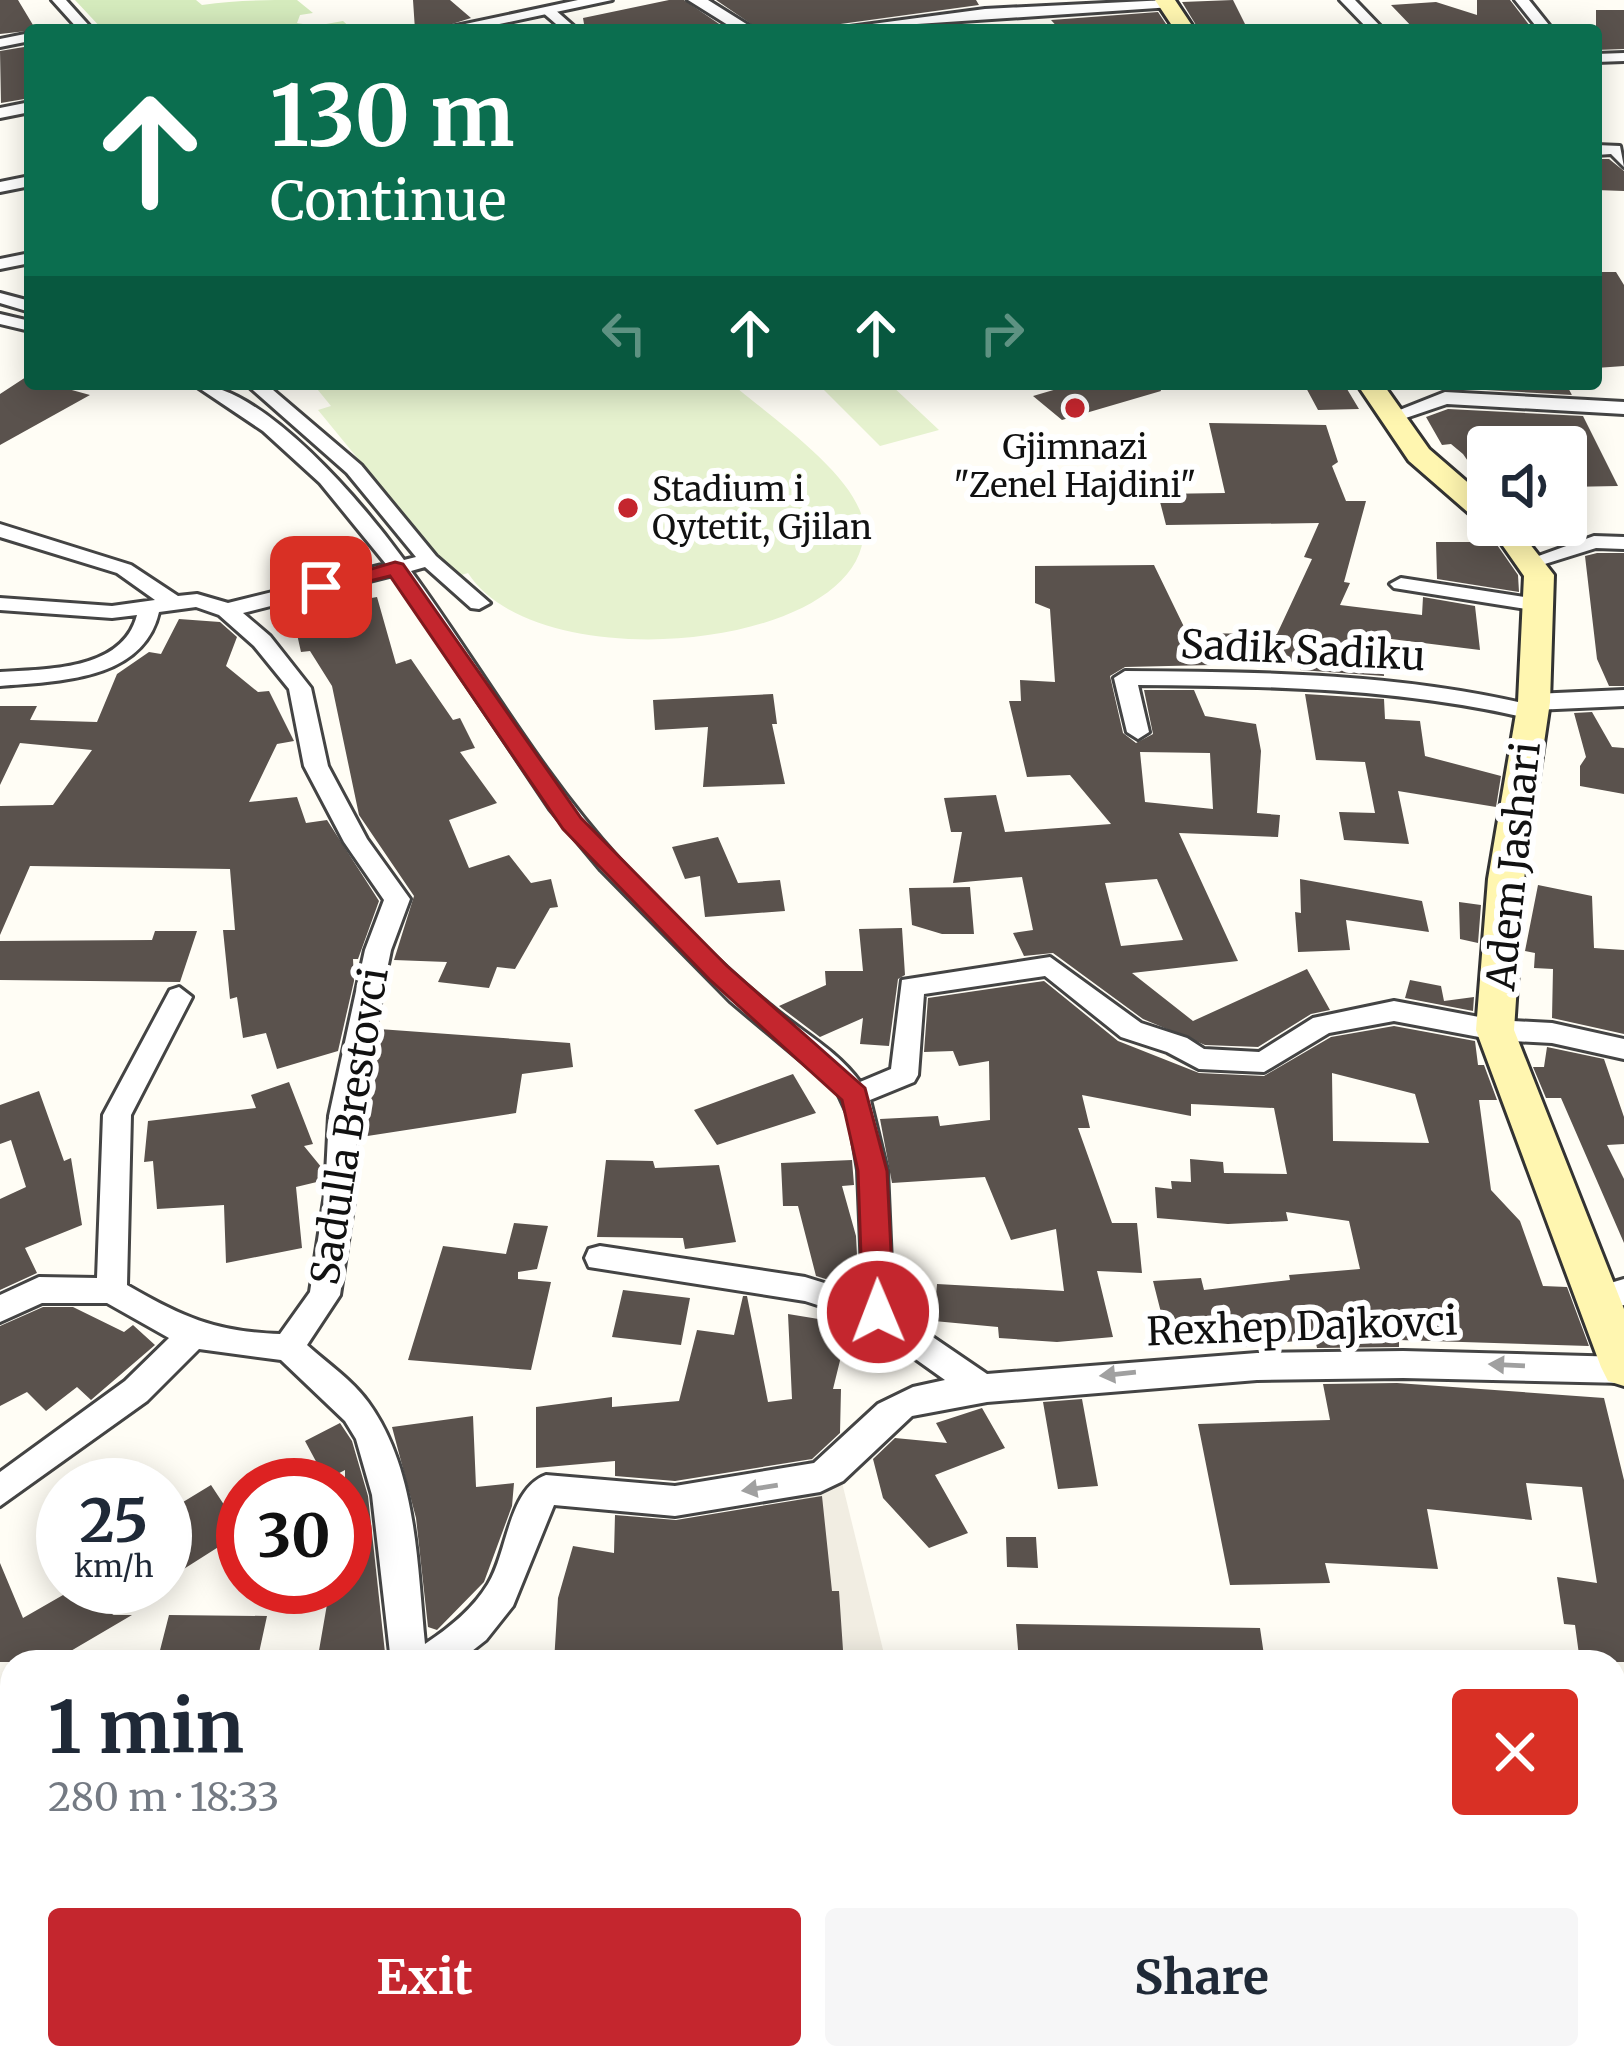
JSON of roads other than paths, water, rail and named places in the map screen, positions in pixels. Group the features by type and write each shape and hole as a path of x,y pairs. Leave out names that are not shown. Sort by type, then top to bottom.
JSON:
{"main road":[{"path":"1374,390 1419,455 1467,497"},
{"path":"1518,546 1532,562"},
{"name":"Adem Jashari","path":"1532,562 1539,575 1533,707 1506,879 1495,1030 1612,1295 1624,1369"}],"street":[{"path":"58,0 77,24"},
{"path":"478,24 604,0"},
{"path":"696,0 738,24"},
{"path":"1346,0 1371,24"},
{"path":"1522,0 1541,24"},
{"path":"887,24 1166,2"},
{"path":"548,11 564,24"},
{"path":"214,390 236,401 309,458 363,515 504,730 572,823 744,998 855,1095 872,1171 873,1310"},
{"path":"262,390 353,469 429,560 478,603"},
{"path":"1391,417 1445,398 1624,407"},
{"path":"0,530 124,569 160,606"},
{"path":"1532,562 1594,542 1624,543"},
{"path":"0,604 88,611 197,600 227,610 429,560"},
{"path":"1401,584 1538,605"},
{"path":"0,679 75,671 110,660 132,644 160,606"},
{"name":"Sadulla Brestovci","path":"227,610 262,641 300,688 316,766 356,842 397,899 379,950 343,1116 340,1194 325,1295 288,1348"},
{"name":"Sadik Sadiku","path":"1138,732 1125,678 1267,679 1533,707"},
{"path":"1533,707 1624,698"},
{"path":"855,1095 904,1076 911,987 1050,965 1131,1030 1177,1045 1199,1060 1264,1062 1322,1024 1394,1011 1495,1030"},
{"path":"112,1291 117,1115 179,997"},
{"name":"Adem Jashari","path":"1495,1030 1552,1033 1624,1049"},
{"path":"600,1258 805,1289 873,1310 982,1389"},
{"path":"0,1309 40,1290 112,1291 190,1338 237,1347 288,1348 356,1411 366,1428 386,1482 407,1650"},
{"path":"0,1492 136,1391 190,1338"},
{"name":"Rexhep Dajkovci","path":"447,1650 498,1606 536,1502 546,1490 675,1501 820,1477 838,1468 849,1450 902,1405 982,1389 1184,1367 1471,1363 1624,1369"}],"place":[{"name":"Gjimnazi \"Zenel Hajdini\"","path":"1075,408"},
{"name":"Stadium i Qytetit, Gjilan","path":"628,508"}]}
